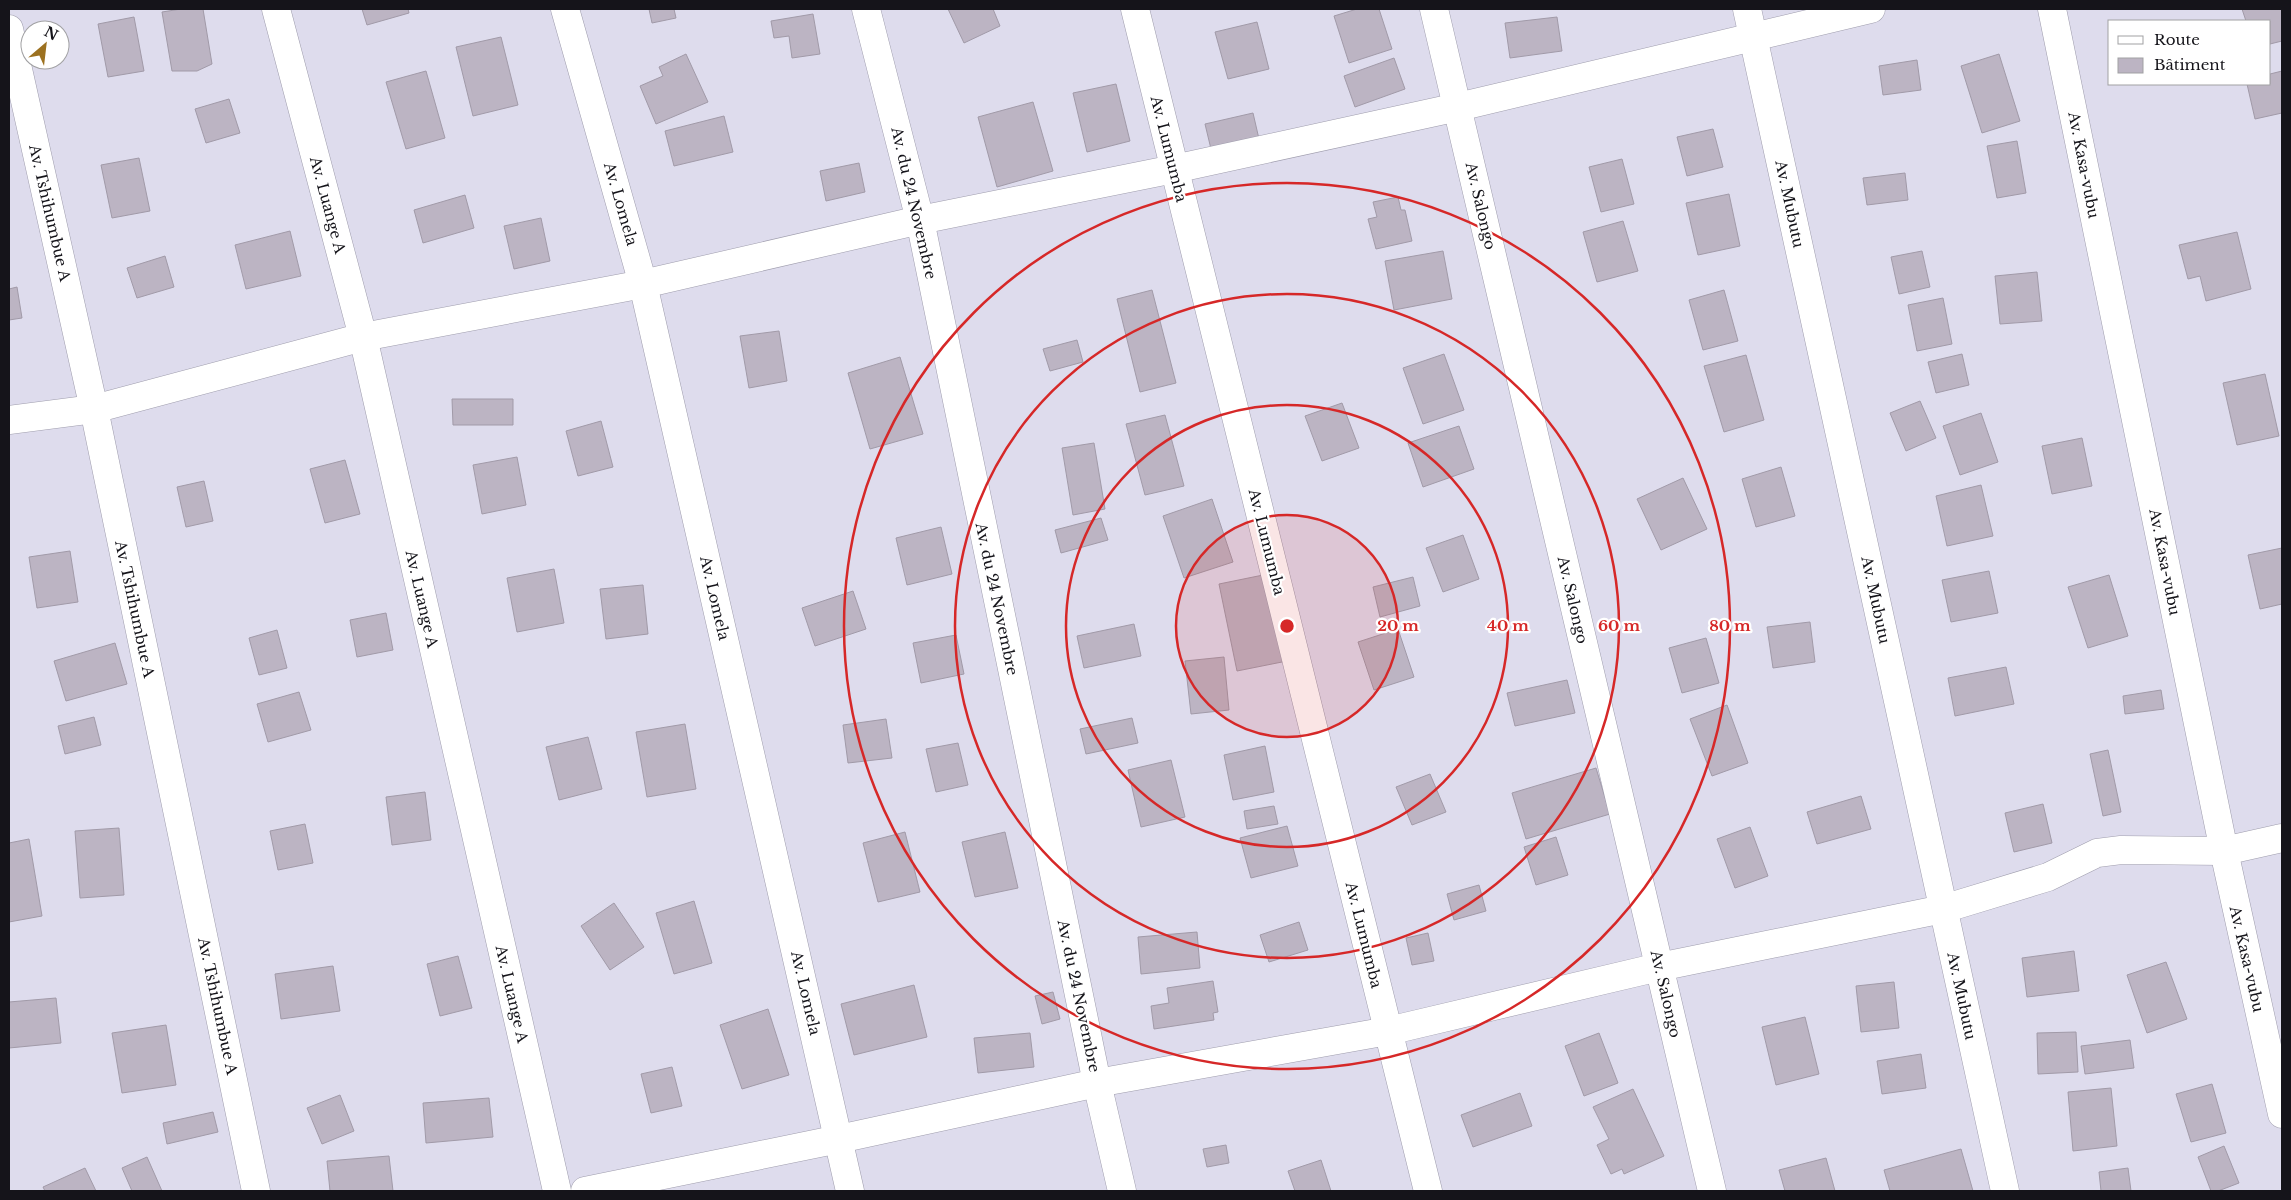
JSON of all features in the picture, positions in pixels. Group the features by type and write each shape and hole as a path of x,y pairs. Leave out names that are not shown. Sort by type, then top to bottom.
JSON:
{"street":[{"name":"Av. Luange A","path":"276,9 363,337 557,1191"},
{"name":"Av. Lomela","path":"566,9 643,284 850,1191"},
{"name":"Av. du 24 Novembre","path":"866,9 920,220 1096,1082 1122,1191"},
{"name":"Av. Lumumba","path":"1135,9 1428,1191"},
{"name":"Av. Salongo","path":"1434,9 1712,1191"},
{"name":"Av. Mubutu","path":"1747,9 2005,1191"},
{"path":"9,420 94,409 363,337 643,284 920,220 1174,169 1458,107 1871,9"},
{"name":"Av. Kasa-vubu","path":"2052,9 2224,851 2282,1114"},
{"name":"Av. Tshihumbue A","path":"9,29 94,409 256,1191"},
{"path":"585,1191 839,1139 1096,1082 1388,1031 1659,967 1943,909 2048,877 2097,853 2121,850 2224,851 2282,838"}],"building":[{"path":"181,9 203,9 212,64 197,71 172,71 162,12"},
{"path":"362,9 408,9 409,13 367,25"},
{"path":"649,9 674,9 676,18 652,23"},
{"path":"948,9 993,9 1000,26 964,43"},
{"path":"1357,9 1379,9 1392,49 1349,63 1334,16"},
{"path":"2242,9 2282,9 2282,41 2271,44 2271,20 2246,20"},
{"path":"813,14 820,54 792,58 789,36 774,38 771,21"},
{"path":"134,17 144,71 108,77 98,24"},
{"path":"1557,17 1562,51 1510,58 1505,23"},
{"path":"1257,22 1269,69 1228,79 1215,32"},
{"path":"501,37 518,105 473,116 456,47"},
{"path":"686,54 708,102 656,124 640,86 663,76 659,67"},
{"path":"1999,54 2020,121 1982,133 1961,66"},
{"path":"1394,58 1405,89 1355,107 1344,76"},
{"path":"1917,60 1921,90 1883,95 1879,66"},
{"path":"426,71 445,138 406,149 386,82"},
{"path":"2282,71 2282,113 2255,119 2247,85 2271,85 2271,74"},
{"path":"1116,84 1130,141 1087,152 1073,93"},
{"path":"229,99 240,133 206,143 195,109"},
{"path":"1033,102 1053,171 997,187 978,117"},
{"path":"1253,113 1259,139 1211,149 1205,124"},
{"path":"724,116 733,152 674,166 665,131"},
{"path":"1713,129 1723,167 1687,176 1677,137"},
{"path":"2017,141 2026,193 1997,198 1987,146"},
{"path":"139,158 150,211 112,218 101,165"},
{"path":"1622,159 1634,204 1601,212 1589,167"},
{"path":"859,163 865,192 826,201 820,171"},
{"path":"1905,173 1908,200 1867,205 1863,178"},
{"path":"1729,194 1740,246 1698,255 1686,203"},
{"path":"465,195 474,228 423,243 414,210"},
{"path":"1398,197 1401,210 1405,210 1412,241 1376,249 1368,219 1377,217 1373,202"},
{"path":"541,218 550,261 514,269 504,226"},
{"path":"1623,221 1638,271 1597,282 1583,232"},
{"path":"290,231 301,276 246,289 235,245"},
{"path":"2237,232 2251,289 2206,301 2200,276 2188,279 2179,245"},
{"path":"1443,251 1452,299 1394,310 1385,261"},
{"path":"1922,251 1930,287 1899,294 1891,257"},
{"path":"165,256 174,287 137,298 127,268"},
{"path":"2037,272 2042,321 2000,324 1995,276"},
{"path":"17,287 22,318 9,320 9,289"},
{"path":"1152,290 1176,383 1140,392 1117,299"},
{"path":"1724,290 1738,341 1703,350 1689,300"},
{"path":"1943,298 1952,344 1917,351 1908,305"},
{"path":"779,331 787,381 749,388 740,336"},
{"path":"1077,340 1083,362 1050,371 1043,349"},
{"path":"1444,354 1464,410 1423,424 1403,368"},
{"path":"1962,354 1969,385 1936,393 1928,362"},
{"path":"1746,355 1764,420 1724,432 1704,366"},
{"path":"900,357 923,434 870,449 848,373"},
{"path":"2265,374 2279,436 2237,445 2223,383"},
{"path":"452,399 513,399 513,425 453,425"},
{"path":"1920,401 1936,438 1906,451 1890,413"},
{"path":"1342,403 1359,448 1322,461 1305,416"},
{"path":"1981,413 1998,462 1960,475 1943,426"},
{"path":"1165,415 1184,486 1145,495 1126,424"},
{"path":"601,421 613,467 578,476 566,431"},
{"path":"1459,426 1474,469 1423,487 1408,443"},
{"path":"2082,438 2092,486 2052,494 2042,446"},
{"path":"1094,443 1105,509 1073,515 1062,448"},
{"path":"517,457 526,505 482,514 473,465"},
{"path":"345,460 360,514 325,523 310,469"},
{"path":"1781,467 1795,516 1756,527 1742,479"},
{"path":"1683,478 1707,529 1661,550 1637,499"},
{"path":"204,481 213,521 186,527 177,487"},
{"path":"1981,485 1993,536 1947,546 1936,496"},
{"path":"1212,499 1233,562 1184,578 1163,516"},
{"path":"1101,518 1108,540 1061,553 1055,530"},
{"path":"941,527 952,574 907,585 896,538"},
{"path":"1463,535 1479,579 1443,592 1426,548"},
{"path":"2282,548 2282,604 2260,609 2248,555"},
{"path":"70,551 78,602 37,608 29,557"},
{"path":"554,569 564,623 517,632 507,578"},
{"path":"1989,571 1998,613 1951,622 1942,580"},
{"path":"1268,574 1287,661 1237,671 1219,584"},
{"path":"2109,575 2128,636 2088,648 2068,587"},
{"path":"1413,577 1420,606 1380,617 1373,587"},
{"path":"643,585 648,634 606,639 600,589"},
{"path":"853,591 866,629 815,646 802,608"},
{"path":"386,613 393,650 357,657 350,620"},
{"path":"1810,622 1815,662 1773,668 1767,627"},
{"path":"1134,624 1141,656 1084,668 1077,636"},
{"path":"1398,629 1414,677 1374,690 1358,642"},
{"path":"277,630 287,668 259,675 249,638"},
{"path":"956,635 964,674 921,683 913,643"},
{"path":"1706,638 1719,683 1682,693 1669,648"},
{"path":"115,643 127,684 66,701 54,661"},
{"path":"1224,657 1229,710 1191,714 1185,661"},
{"path":"2006,667 2014,704 1955,716 1948,678"},
{"path":"1567,680 1575,713 1515,726 1507,693"},
{"path":"2161,690 2164,709 2125,714 2123,696"},
{"path":"299,692 311,730 268,742 257,704"},
{"path":"1727,705 1748,763 1712,776 1690,719"},
{"path":"94,717 101,745 65,754 58,726"},
{"path":"1132,718 1138,743 1086,754 1080,729"},
{"path":"886,719 892,758 848,763 843,725"},
{"path":"685,724 696,789 647,797 636,732"},
{"path":"588,737 602,789 559,800 546,747"},
{"path":"958,743 968,785 936,792 926,749"},
{"path":"1265,746 1274,792 1233,800 1224,755"},
{"path":"2108,750 2121,812 2103,816 2090,754"},
{"path":"1171,760 1185,817 1141,827 1128,770"},
{"path":"1596,768 1610,814 1526,839 1512,793"},
{"path":"1430,774 1446,812 1412,825 1396,787"},
{"path":"425,792 431,840 392,845 386,797"},
{"path":"1861,796 1871,829 1817,844 1807,812"},
{"path":"2043,804 2052,843 2014,852 2005,813"},
{"path":"1274,806 1278,824 1247,829 1244,811"},
{"path":"305,824 313,863 278,870 270,831"},
{"path":"1287,826 1298,866 1251,878 1240,838"},
{"path":"1750,827 1768,876 1735,888 1717,839"},
{"path":"119,828 124,895 80,898 75,831"},
{"path":"905,832 920,892 878,902 863,843"},
{"path":"1005,832 1018,888 975,897 962,842"},
{"path":"1556,837 1568,875 1536,885 1524,847"},
{"path":"29,839 42,916 9,922 9,843"},
{"path":"1479,885 1486,911 1454,920 1447,894"},
{"path":"694,901 712,963 674,974 656,913"},
{"path":"614,903 644,947 610,970 581,926"},
{"path":"1299,922 1308,950 1269,962 1260,935"},
{"path":"1197,932 1200,968 1141,974 1138,937"},
{"path":"1428,933 1434,961 1412,965 1406,938"},
{"path":"2074,951 2079,991 2027,997 2022,958"},
{"path":"458,956 472,1008 440,1016 427,964"},
{"path":"2166,962 2187,1019 2147,1033 2127,975"},
{"path":"333,966 340,1011 281,1019 275,974"},
{"path":"1213,981 1218,1012 1213,1013 1214,1020 1154,1029 1151,1006 1169,1003 1167,988"},
{"path":"1894,982 1899,1028 1861,1032 1856,986"},
{"path":"914,985 927,1037 854,1055 841,1004"},
{"path":"1053,992 1060,1019 1042,1024 1035,996"},
{"path":"56,998 61,1043 9,1048 9,1002"},
{"path":"768,1009 789,1075 742,1089 720,1025"},
{"path":"1805,1017 1819,1074 1776,1085 1762,1027"},
{"path":"166,1025 176,1085 122,1093 112,1033"},
{"path":"2076,1032 2078,1072 2038,1074 2037,1033"},
{"path":"1030,1033 1034,1067 978,1073 974,1038"},
{"path":"1599,1033 1618,1083 1584,1096 1565,1046"},
{"path":"2130,1040 2134,1068 2085,1074 2081,1046"},
{"path":"1921,1054 1926,1088 1882,1094 1877,1061"},
{"path":"672,1067 682,1106 651,1113 641,1074"},
{"path":"2212,1084 2226,1133 2191,1142 2176,1094"},
{"path":"2111,1088 2117,1146 2073,1151 2068,1092"},
{"path":"1633,1089 1664,1156 1624,1174 1622,1169 1611,1174 1597,1145 1609,1139 1593,1107"},
{"path":"1520,1093 1532,1126 1473,1147 1461,1115"},
{"path":"340,1095 354,1131 322,1144 307,1108"},
{"path":"489,1098 493,1137 426,1143 423,1103"},
{"path":"213,1112 218,1132 167,1144 163,1123"},
{"path":"1226,1145 1229,1163 1207,1167 1203,1149"},
{"path":"2224,1146 2239,1183 2218,1191 2211,1191 2198,1157"},
{"path":"1961,1149 1973,1191 1890,1191 1884,1170"},
{"path":"389,1156 393,1191 330,1191 327,1161"},
{"path":"147,1157 162,1191 132,1191 122,1168"},
{"path":"1826,1158 1835,1191 1785,1191 1779,1170"},
{"path":"1321,1160 1331,1191 1295,1191 1288,1171"},
{"path":"85,1168 96,1191 45,1191 43,1187"},
{"path":"2128,1168 2131,1191 2101,1191 2099,1172"}]}
